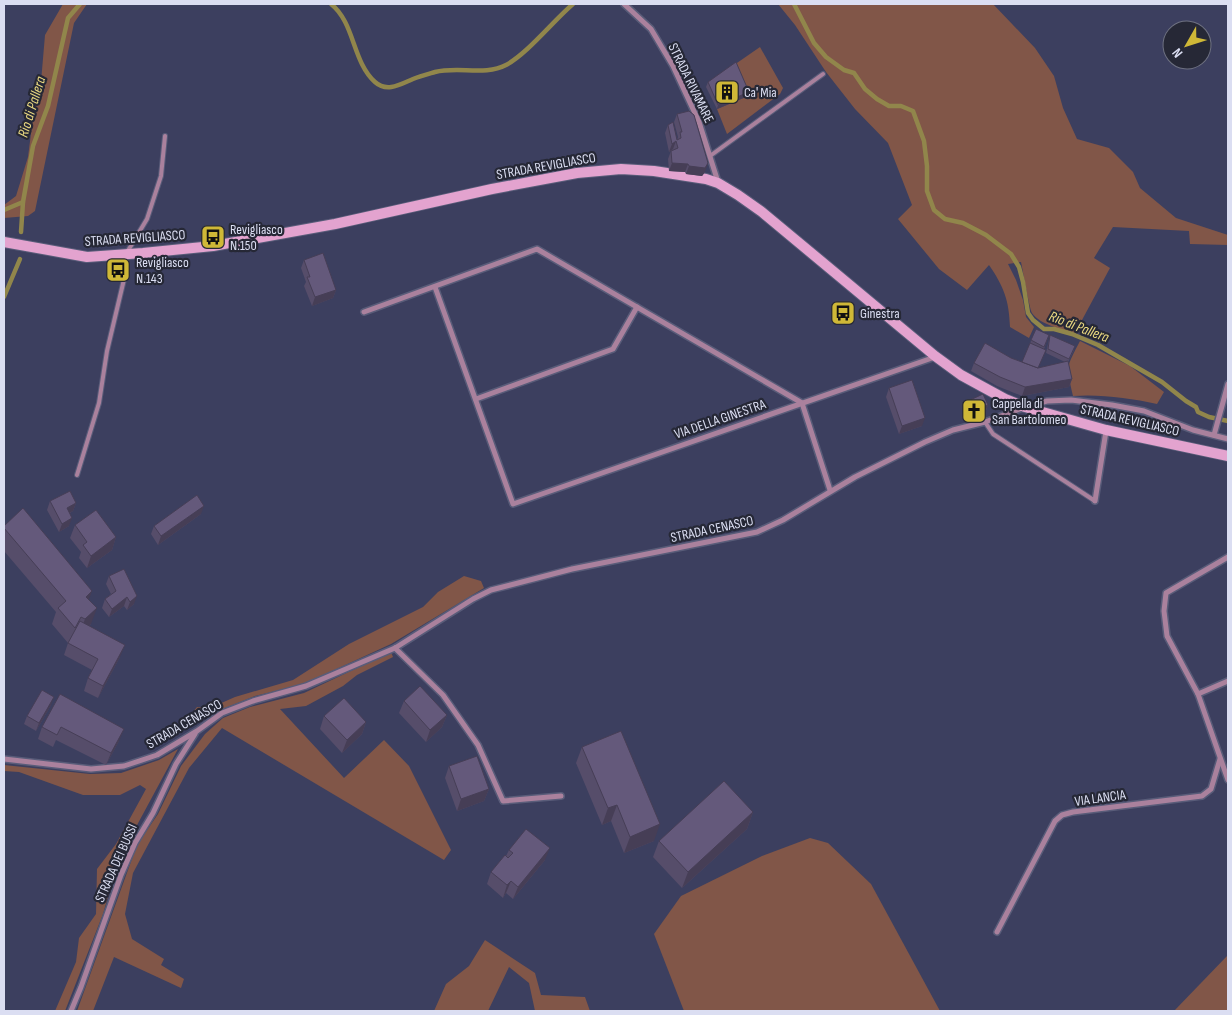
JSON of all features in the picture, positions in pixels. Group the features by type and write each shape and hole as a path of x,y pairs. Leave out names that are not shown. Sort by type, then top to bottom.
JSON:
{"street":[{"name":"STRADA RIVAMARE","path":"624,4 651,29 673,66 699,122 718,183"},
{"name":"STRADA REVIGLIASCO","path":"4,242 87,257 213,246 316,227 577,173 621,169 654,171 718,183 762,212 935,356 961,375 1006,399 1025,407 1106,430 1228,456"},
{"path":"364,312 537,248 802,403 830,490"},
{"path":"435,287 476,399 613,350 637,307"},
{"name":"VIA DELLA GINESTRA","path":"476,399 513,504 935,356"},
{"path":"1214,435 1228,384"},
{"name":"STRADA REVIGLIASCO","path":"1025,407 1047,401 1071,400 1112,405 1144,411 1193,430 1228,439"},
{"name":"STRADA CENASCO","path":"4,759 91,769 124,766 157,755 197,731 222,713 253,701 306,686 395,648 473,599 491,590 572,569 757,532 783,520 830,490 954,430 985,422 1025,407"},
{"path":"1095,501 1106,430"},
{"path":"1228,557 1166,593 1164,611 1167,636 1198,694 1228,780"},
{"path":"395,648 444,695 478,745 503,801 561,796"},
{"path":"1198,694 1228,681"},
{"name":"STRADA DEI BUSSI","path":"71,1011 120,875 134,843 153,812 176,764 197,731"},
{"name":"VIA LANCIA","path":"998,932 1040,847 1055,821 1062,815 1202,796 1210,789 1220,759"}],"lane":[{"path":"710,156 823,74"},
{"path":"77,475 99,403 107,351 126,272 126,254 146,219 161,176 165,136"},
{"path":"985,422 993,434 1095,501"}],"shaded area":[{"path":"63,4 87,4 74,23 35,211 28,216 4,218 4,205 16,196 28,157 36,94 41,82 45,35"},
{"path":"778,4 993,4 1035,48 1054,76 1063,108 1077,139 1109,148 1133,172 1140,188 1176,218 1228,235 1228,245 1190,244 1189,231 1113,227 1094,258 1110,268 1075,333 1041,321 1032,313 1021,262 1008,264 1023,300 1026,317 1034,327 1029,338 1010,327 1005,294 989,265 967,290 939,269 898,219 912,205 888,143 855,109 826,72 795,25"},
{"path":"760,47 783,88 780,94 727,134 717,109 748,96 734,65"},
{"path":"1080,341 1130,366 1164,392 1157,404 1115,397 1073,396 1068,372 1070,362"},
{"path":"464,576 481,581 484,588 391,644 304,684 255,696 205,716 193,712 197,707 210,708 235,697 293,680 349,644 423,607 438,592"},
{"path":"391,652 393,657 357,675 343,686 306,706 280,709 344,778 384,740 409,766 451,850 444,860 222,728 189,768 133,873 125,914 132,939 164,959 161,965 184,979 181,988 114,957 93,1011 77,1011 137,845 158,814 181,766 205,734 223,718 250,707 304,693"},
{"path":"178,749 129,840 116,869 103,914 65,1011 55,1011 76,962 79,938 96,914 97,869 116,844 146,789 140,785 120,795 83,795 19,772 4,771 4,765 90,774 121,773 159,760"},
{"path":"810,838 828,843 871,884 940,1011 684,1011 654,934 681,896 762,856"},
{"path":"485,940 535,973 541,995 585,997 590,1011 535,1011 529,983 509,967 488,1011 434,1011 446,984 469,966"},
{"path":"1228,955 1228,1011 1174,1011"}],"building":[{"name":"Ca' Mia","path":"736,62 749,92 718,105 708,82"},
{"path":"689,111 694,115 708,163 705,168 672,163 671,151 678,148 676,141 672,144 668,125 673,122 677,140 681,138 680,132 682,132 677,114"},
{"path":"323,253 336,290 315,297 307,277 310,277 304,260"},
{"path":"1036,329 1049,335 1044,347 1031,340"},
{"path":"1050,335 1075,346 1069,359 1048,349"},
{"path":"985,343 1011,358 1038,368 1068,361 1072,379 1025,387 1000,377 974,363"},
{"path":"1030,343 1046,350 1038,368 1022,362"},
{"path":"912,380 925,418 902,426 889,388"},
{"path":"983,394 988,405 973,412 966,408 968,401"},
{"path":"70,491 76,503 67,508 72,518 62,524 50,501"},
{"path":"197,495 204,506 161,536 154,526"},
{"path":"23,508 92,591 86,597 97,608 85,619 81,617 75,628 58,608 66,601 4,528"},
{"path":"96,510 116,537 91,556 83,545 87,542 75,525"},
{"path":"124,569 137,596 130,602 127,597 112,609 105,599 116,591 109,576"},
{"path":"80,621 125,645 103,686 88,678 98,659 68,643"},
{"path":"420,686 447,715 430,730 404,701"},
{"path":"42,690 54,697 39,723 27,716"},
{"path":"60,694 124,729 111,753 61,727 57,735 42,727"},
{"path":"344,698 366,722 347,740 324,716"},
{"path":"621,731 660,824 630,837 617,805 608,808 582,747"},
{"path":"477,756 489,789 461,799 449,766"},
{"path":"724,781 753,812 688,872 659,841"},
{"path":"526,829 550,848 518,887 511,881 507,885 491,872 505,855 508,858 513,853 509,850"}],"waterway":[{"name":"Rio di Pallera","path":"4,210 23,202 33,146 48,106 68,18 80,4"},
{"name":"Rio di Pallera","path":"331,4 345,21 367,73 375,82 384,87 399,85 418,77 444,70 489,70 506,65 532,45 573,4"},
{"name":"Rio di Pallera","path":"794,4 814,43 826,57 844,70 854,73 865,89 877,99 889,106 901,106 913,111 924,141 927,191 934,210 945,219 963,223 986,235 1011,254 1019,267 1028,313 1033,320 1044,329 1054,329 1072,334 1098,345 1162,382 1196,407 1198,412 1209,417 1228,421"},
{"path":"21,232 23,202"},
{"path":"4,297 20,259"}],"place":[{"name":"Ca' Mia","path":"727,92"},
{"name":"Revigliasco N.150","path":"213,237"},
{"name":"Revigliasco N.143","path":"118,270"},
{"name":"Ginestra","path":"843,313"},
{"name":"Cappella di San Bartolomeo","path":"974,411"}]}
